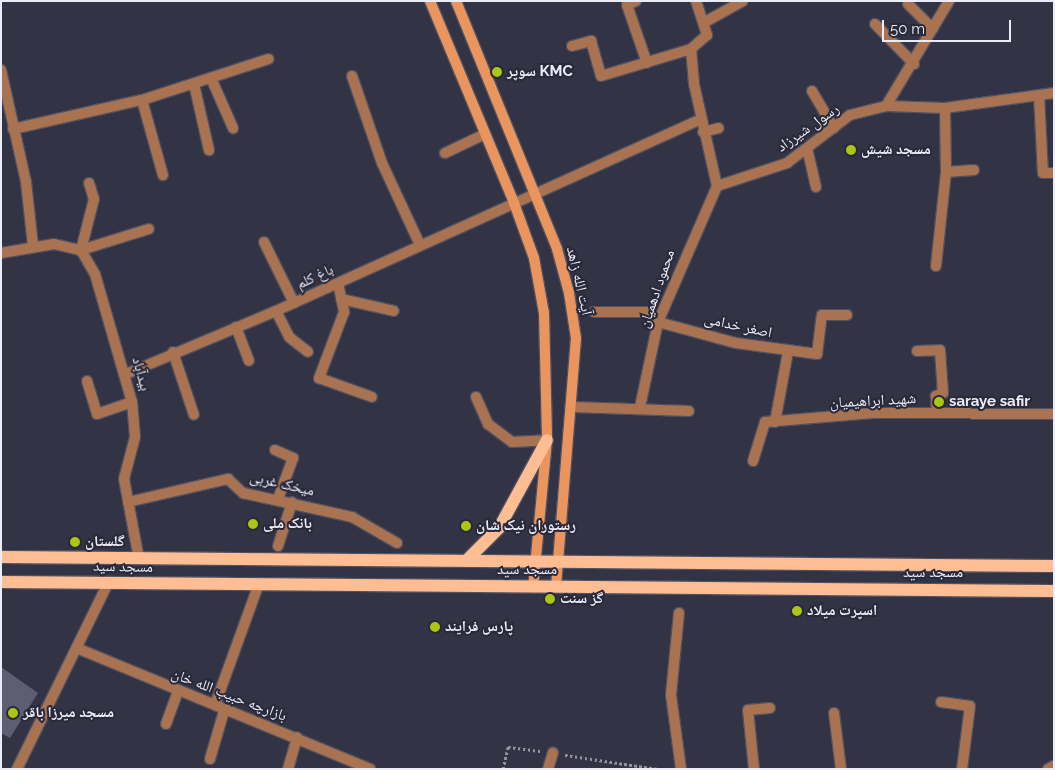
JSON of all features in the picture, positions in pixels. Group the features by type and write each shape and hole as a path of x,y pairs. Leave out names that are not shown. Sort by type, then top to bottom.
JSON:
{"main road":[{"path":"430,1 514,203 534,258 544,313 547,440 533,586"},
{"name":"آیت الله زاهد","path":"456,1 535,193 569,293 576,338 573,407 556,586"},
{"path":"466,561 499,528 547,440"},
{"name":"مسجد سید","path":"1,558 1054,566"},
{"name":"مسجد سید","path":"1,582 258,586 556,586 1054,591"}],"street":[{"path":"636,1 626,5 647,64"},
{"path":"572,46 591,41 601,76 647,64 692,49 707,35 705,22 696,1"},
{"path":"705,22 742,1"},
{"path":"886,106 914,64 950,1"},
{"path":"908,4 933,29"},
{"path":"875,24 914,64"},
{"path":"692,49 699,120 717,186"},
{"path":"13,129 142,100 268,59"},
{"path":"1,70 26,182 33,245"},
{"path":"352,76 382,163 420,245"},
{"path":"211,78 233,128"},
{"path":"194,84 209,150"},
{"path":"812,91 834,128"},
{"name":"رسول شیرزاد","path":"717,186 787,163 850,115 886,106 945,108 1054,93"},
{"path":"1039,95 1043,173 1054,173"},
{"path":"142,100 163,175"},
{"path":"936,266 946,172 945,108"},
{"path":"535,193 699,120"},
{"path":"703,132 719,128"},
{"path":"445,153 485,134"},
{"path":"807,148 816,187"},
{"path":"946,172 974,170"},
{"path":"81,250 94,199 89,183"},
{"name":"محمود ادهمیان","path":"640,407 658,322 717,186"},
{"name":"باغ کلم","path":"126,374 173,352 276,311 535,193"},
{"path":"1,253 33,245 81,250 149,229"},
{"path":"264,242 294,303"},
{"name":"بیدآباد","path":"81,250 95,274 126,374 132,402 135,437 124,479 139,559"},
{"path":"338,283 344,312 319,378 372,397"},
{"path":"341,298 394,312"},
{"path":"276,311 288,337 308,352"},
{"name":"اصغر خدامی","path":"594,312 647,312 658,322 788,352 817,354 822,315 847,315"},
{"path":"236,327 249,361"},
{"path":"917,351 940,350 943,393 936,396 937,413"},
{"path":"173,352 194,415"},
{"path":"753,460 765,422 775,422 788,352"},
{"path":"87,381 97,414 132,402"},
{"path":"476,397 488,424 512,442 547,440"},
{"path":"573,407 640,407 689,411"},
{"name":"شهید ابراهیمیان","path":"775,422 873,413 1054,414"},
{"path":"275,450 293,458 278,499"},
{"name":"میخک غربی","path":"128,502 228,479 243,493 292,502 352,517 397,543"},
{"path":"278,546 292,502"},
{"path":"17,769 79,649 108,583"},
{"path":"215,705 258,586"},
{"path":"679,613 671,695 681,769"},
{"name":"بازارچه حبیب الله خان","path":"79,649 177,693 215,705 224,711 297,737 346,764 370,769"},
{"path":"166,724 177,693"},
{"path":"941,702 970,706 962,769"},
{"path":"754,769 748,710 770,708"},
{"path":"210,759 224,711"},
{"path":"834,713 841,769"},
{"path":"288,769 297,737"},
{"path":"548,769 553,753"},
{"path":"1048,769 1054,766"}],"path":[{"path":"503,769 508,747 658,769"}],"building":[{"name":"مسجد میرزا باقر","path":"1,667 38,693 10,738 1,733"}],"place":[{"name":"سوپر KMC","path":"497,72"},
{"name":"مسجد شیش","path":"851,150"},
{"name":"saraye safir","path":"939,402"},
{"name":"بانک ملی","path":"253,524"},
{"name":"رستوران نیک شان","path":"466,526"},
{"name":"گلستان","path":"75,542"},
{"name":"گز سنت","path":"550,599"},
{"name":"اسپرت میلاد","path":"797,611"},
{"name":"پارس فرایند","path":"435,627"},
{"name":"مسجد میرزا باقر","path":"13,713"}]}
